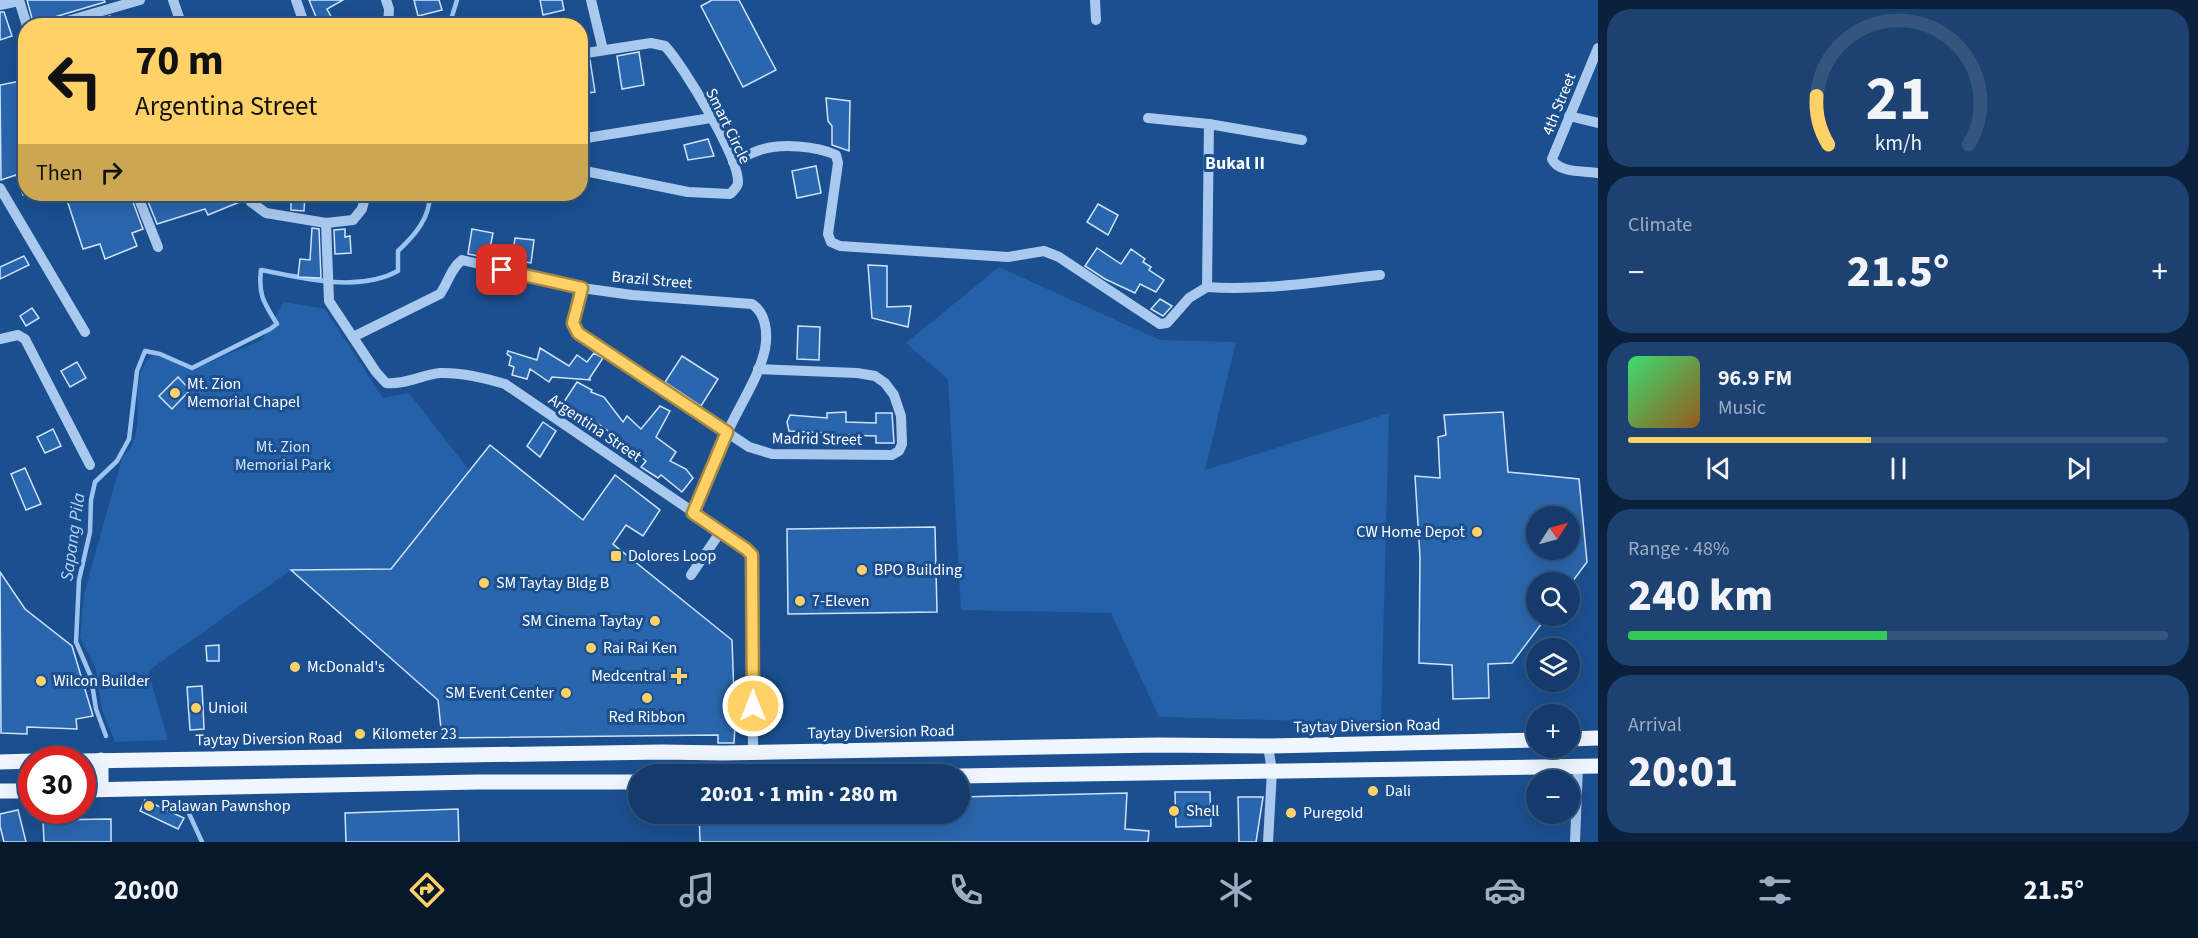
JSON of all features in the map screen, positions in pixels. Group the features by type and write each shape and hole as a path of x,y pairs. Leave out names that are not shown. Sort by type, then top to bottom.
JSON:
{"main road":[{"path":"1580,739 1598,738"},
{"name":"Taytay Diversion Road","path":"96,760 662,752 753,753 1158,745 1268,746 1526,740"},
{"path":"101,760 101,789"},
{"path":"0,762 18,761"},
{"path":"970,776 1598,765"},
{"path":"96,789 478,782 628,782"},
{"path":"0,791 18,791"}],"street":[{"path":"88,18 140,0"},
{"path":"173,0 180,18"},
{"path":"296,0 302,18"},
{"path":"386,0 388,18"},
{"path":"591,0 603,50"},
{"path":"1095,0 1096,20"},
{"path":"0,5 19,1 24,18"},
{"name":"Smart Circle","path":"588,53 651,43 665,46 711,118 734,162 737,186 730,194 724,195 688,192 588,172"},
{"name":"4th Street","path":"1598,48 1552,159 1561,168 1598,173"},
{"path":"1569,116 1598,123"},
{"path":"588,138 711,118"},
{"path":"1148,118 1209,124 1302,140"},
{"path":"1207,287 1209,124"},
{"path":"734,162 759,150 774,146 822,149 836,155 838,163 828,234 831,242 840,246 1008,257 1044,251 1059,256 1160,324 1167,323 1189,298 1207,287 1242,290 1380,275"},
{"path":"0,188 85,332"},
{"path":"140,201 158,247"},
{"path":"250,201 266,213 326,223 353,220 362,209 364,201"},
{"name":"Argentina Street","path":"326,223 329,301 376,372 386,383 396,384 441,374 479,377 505,384 721,531 752,555 753,753"},
{"name":"Brazil Street","path":"352,337 440,294 456,264 462,260 582,288 632,295 752,304 758,308 765,325 765,348 758,369 727,432 693,513"},
{"name":"Madrid Street","path":"582,288 573,323 578,333 749,447 772,454 892,455 899,451 902,444 901,416 894,395 885,383 875,376 856,373 758,369"},
{"path":"0,339 18,335 26,339 90,465"},
{"path":"691,575 721,531"},
{"path":"1268,746 1272,771 1268,842"},
{"path":"1575,842 1578,766"}],"green space":[{"path":"999,267 1160,340 1236,342 1205,470 1389,413 1381,723 1159,717 1111,613 961,610 948,379 906,343"},
{"name":"Mt. Zion Memorial Park","path":"284,302 325,309 383,398 409,393 469,470 391,569 291,570 148,671 168,740 115,742 102,710 96,669 80,637 84,594 122,458 130,448 135,435 140,376 153,355 194,369 262,340"}],"building":[{"path":"27,0 104,0 105,2 51,18 32,18"},
{"path":"309,0 343,0 327,9 332,18 314,18 316,17"},
{"path":"414,0 439,0 442,10 418,16"},
{"path":"540,0 562,0 564,10 543,15"},
{"path":"712,0 739,0 776,70 743,87 701,6"},
{"path":"0,12 4,12 12,36 0,40"},
{"path":"639,52 644,85 622,89 617,56"},
{"path":"588,60 590,60 595,92 588,93"},
{"path":"18,82 18,181 16,175 1,180 0,85"},
{"path":"826,98 850,101 849,151 832,145 832,126 828,121"},
{"path":"708,139 714,156 688,160 684,145"},
{"path":"816,166 821,193 797,198 792,171"},
{"path":"67,201 133,201 143,229 132,233 137,246 105,259 100,244 83,249"},
{"path":"148,201 242,201 208,215 205,209 157,224"},
{"path":"291,201 305,201 304,211 291,210"},
{"path":"1098,204 1118,215 1108,235 1087,222"},
{"path":"312,228 319,229 321,278 298,277 300,259 310,260"},
{"path":"345,229 345,237 350,236 351,253 335,254 334,230"},
{"path":"472,229 493,233 488,258 468,254"},
{"path":"515,238 534,240 531,263 512,260"},
{"path":"1097,248 1121,264 1131,249 1145,259 1143,262 1151,267 1149,270 1164,280 1156,292 1140,284 1135,293 1105,279 1085,266"},
{"path":"24,256 29,265 0,279 0,267"},
{"path":"868,265 887,266 887,307 911,306 908,327 872,318"},
{"path":"1160,299 1172,306 1163,316 1151,309"},
{"path":"32,308 39,318 26,326 20,316"},
{"path":"798,326 820,327 819,360 797,359"},
{"path":"540,348 569,366 577,355 587,362 594,353 603,358 589,379 591,380 552,377 549,382 530,369 527,379 512,375 514,367 509,365 511,357 507,354 508,351 537,360"},
{"path":"682,356 718,379 701,406 665,382"},
{"path":"77,362 86,378 70,387 61,371"},
{"name":"Mt. Zion Memorial Chapel","path":"178,377 190,390 172,409 159,396"},
{"path":"577,382 592,390 591,392 604,397 623,422 627,416 641,429 660,406 670,411 656,437 676,452 670,461 686,469 693,478 682,492 661,475 658,478 641,467 646,461 597,423 591,431 578,421 558,411"},
{"path":"846,412 846,422 876,423 876,413 892,413 894,443 876,443 876,436 847,435 848,442 829,443 829,433 789,431 787,422 790,415 827,418 827,413"},
{"name":"CW Home Depot","path":"1503,412 1508,472 1579,479 1587,562 1580,572 1526,572 1526,626 1540,626 1531,638 1526,638 1526,644 1512,663 1488,664 1489,698 1453,699 1452,665 1419,663 1420,557 1415,476 1440,478 1438,437 1446,435 1444,415"},
{"path":"543,422 556,431 540,457 527,446"},
{"path":"53,429 61,446 45,453 37,437"},
{"name":"SM Taytay Bldg B","path":"490,445 583,520 615,475 660,510 643,536 626,525 613,544 732,640 734,743 718,743 718,735 442,738 438,700 291,570 391,569"},
{"path":"25,468 41,504 26,510 11,474"},
{"name":"BPO Building","path":"935,527 937,612 788,614 787,529"},
{"name":"Wilcon Builder","path":"0,572 25,609 72,646 93,716 76,719 77,729 27,727 27,734 1,733"},
{"path":"219,645 219,661 207,661 206,646"},
{"name":"Unioil","path":"202,686 204,729 190,730 187,687"},
{"path":"1175,792 1210,792 1211,826 1176,827"},
{"path":"1127,793 1125,829 1149,831 1148,842 700,842 699,824 970,824 970,797"},
{"path":"1238,797 1263,797 1256,842 1239,842"},
{"path":"145,800 184,818 178,829 140,811"},
{"path":"458,809 459,842 346,842 345,813"},
{"path":"18,810 18,824 22,824 26,842 4,842 0,814"},
{"path":"96,819 111,819 111,842 44,842 43,824 96,824"}],"waterway":[{"name":"Sapang Pila","path":"451,18 457,0"},
{"name":"Sapang Pila","path":"106,736 96,709 91,677 76,642 79,580 90,532 91,500 95,482 117,461 129,439 137,371 145,351 160,354 192,368 270,329 277,324 263,298 260,286 261,270 330,282 365,281 382,278 398,271 398,251 420,226 429,201"},
{"name":"Sapang Pila","path":"187,809 202,842"}],"place":[{"name":"Mt. Zion Memorial Chapel","path":"175,393"},
{"name":"CW Home Depot","path":"1477,532"},
{"name":"Dolores Loop","path":"616,556"},
{"name":"BPO Building","path":"862,570"},
{"name":"SM Taytay Bldg B","path":"484,583"},
{"name":"7-Eleven","path":"800,601"},
{"name":"SM Cinema Taytay","path":"655,621"},
{"name":"Rai Rai Ken","path":"591,648"},
{"name":"McDonald's","path":"295,667"},
{"name":"Medcentral","path":"679,676"},
{"name":"Wilcon Builder","path":"41,681"},
{"name":"SM Event Center","path":"566,693"},
{"name":"Red Ribbon","path":"647,698"},
{"name":"Unioil","path":"196,708"},
{"name":"Kilometer 23","path":"360,734"},
{"name":"Dali","path":"1373,791"},
{"name":"Palawan Pawnshop","path":"149,806"},
{"name":"Shell","path":"1174,811"},
{"name":"Puregold","path":"1291,813"}],"district":[{"name":"Bukal II","path":"1235,163"}],"route":[{"path":"502,270 582,288 573,323 578,333 727,432 693,513 752,555 753,706"}]}
